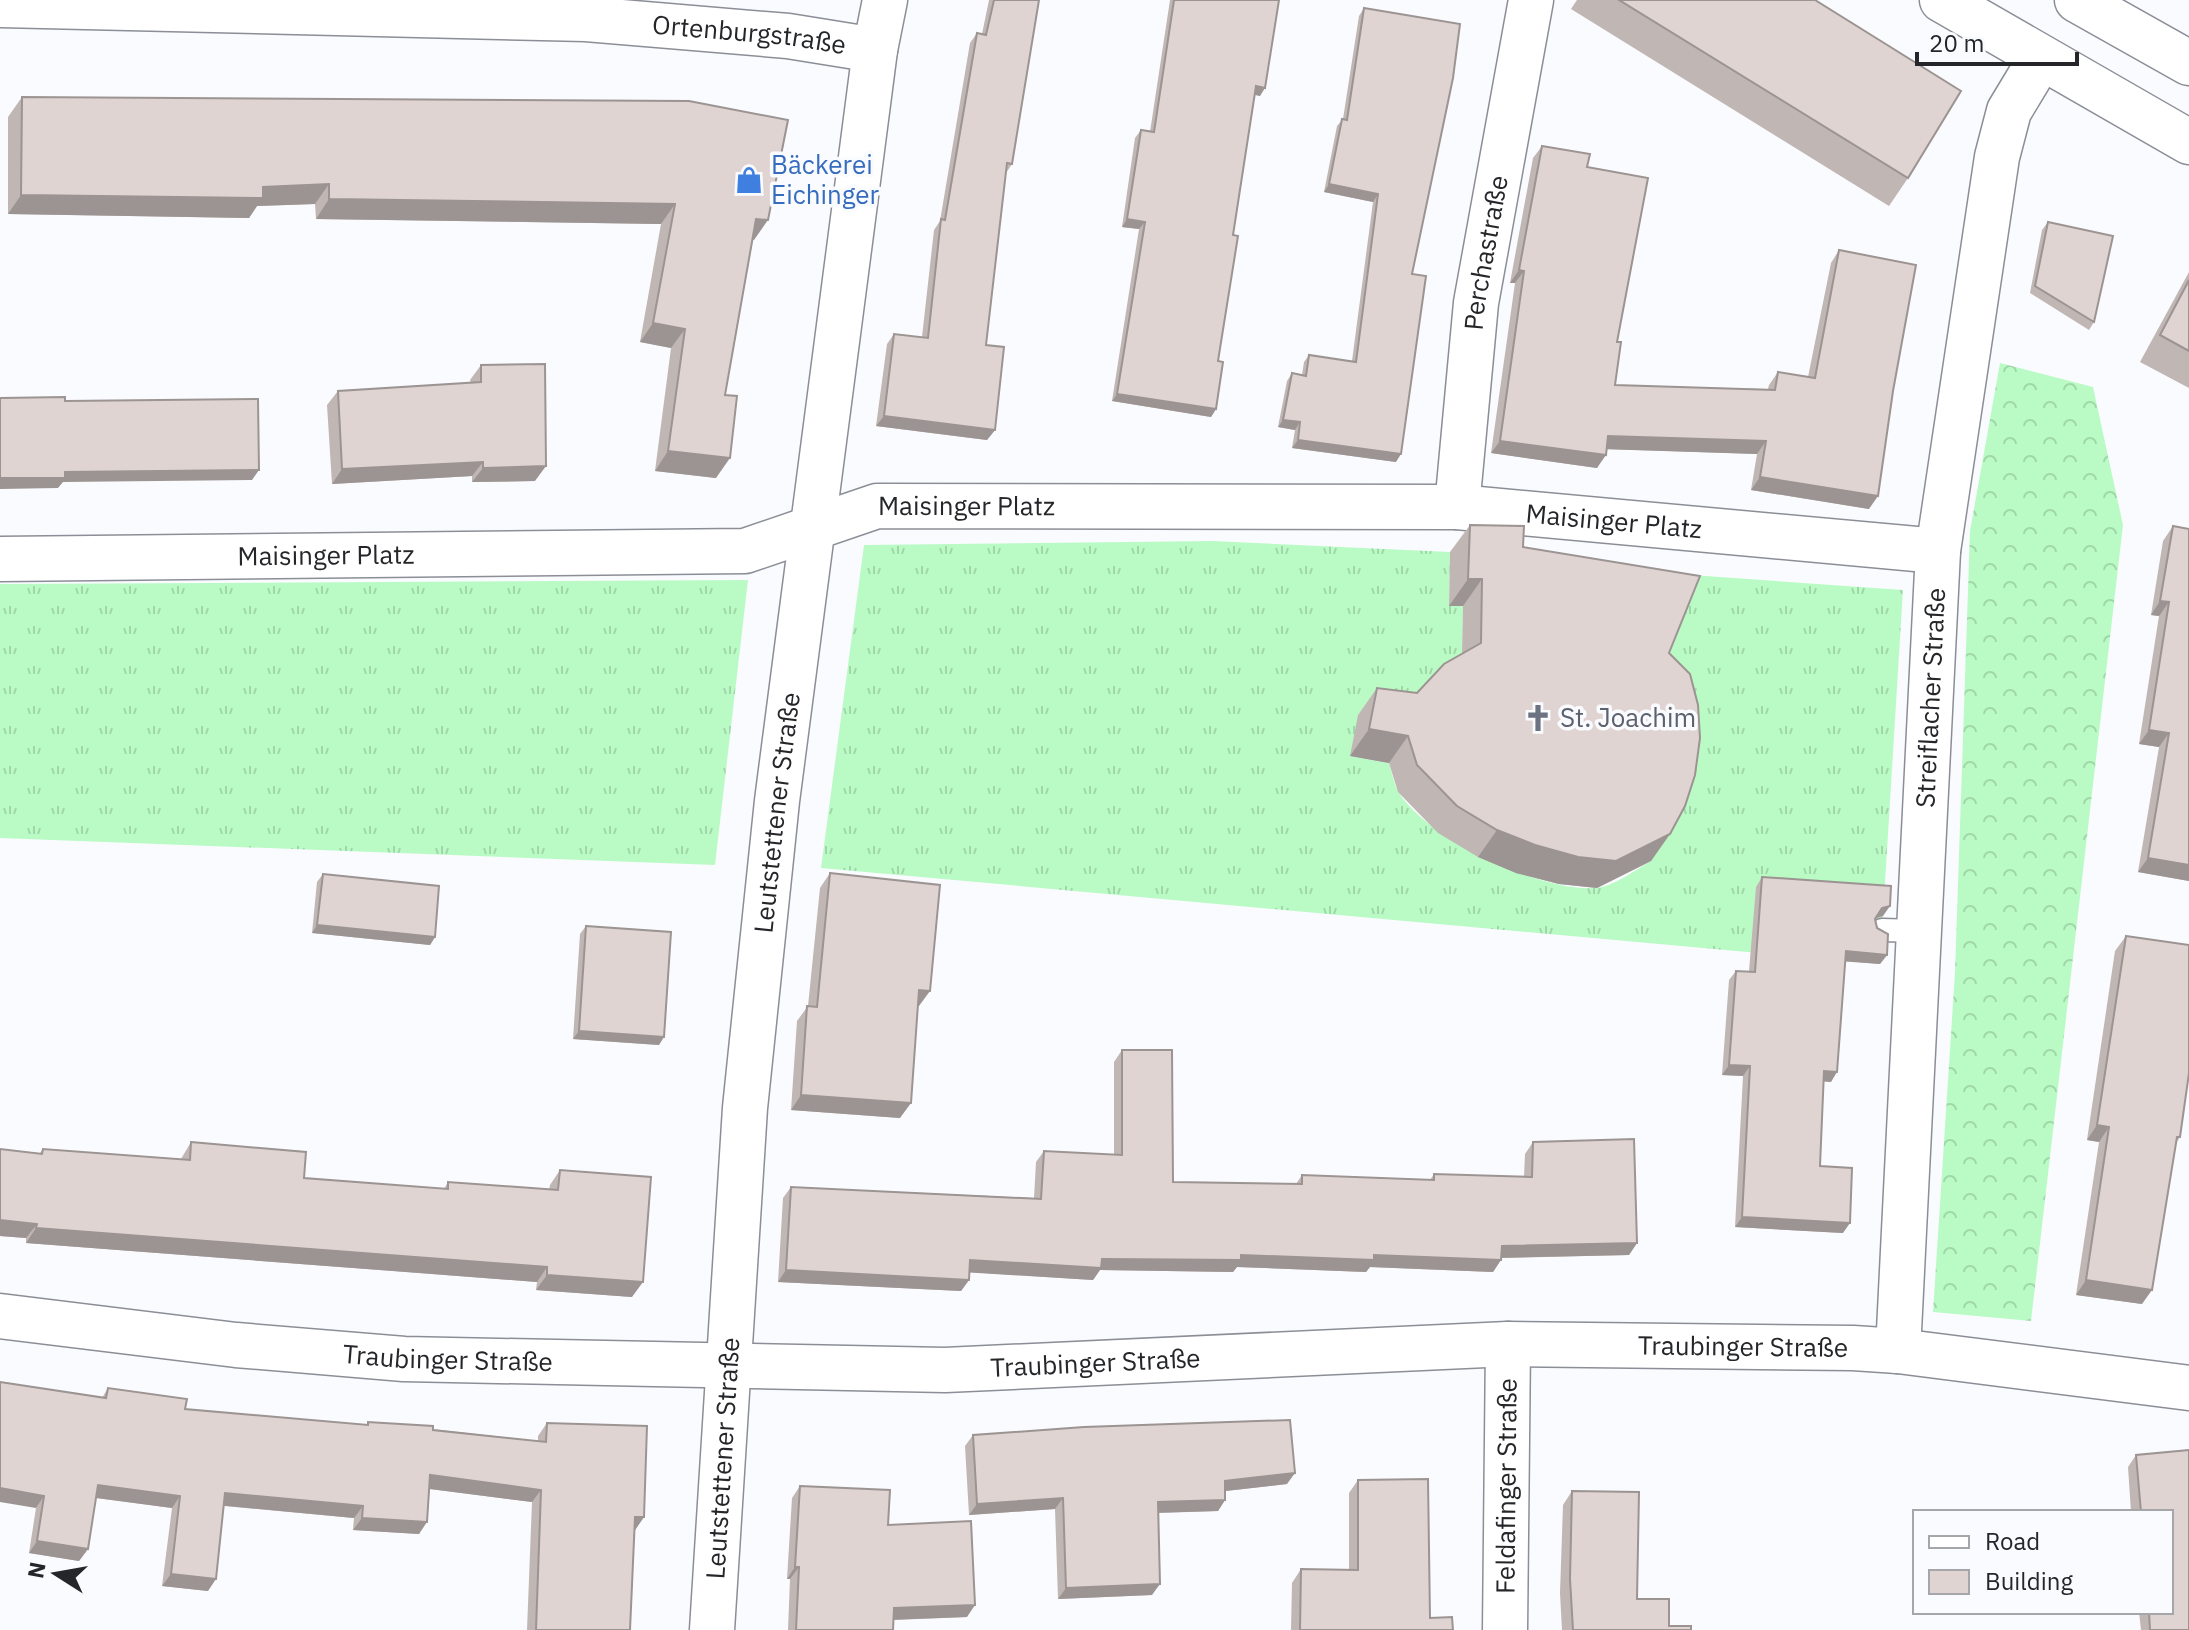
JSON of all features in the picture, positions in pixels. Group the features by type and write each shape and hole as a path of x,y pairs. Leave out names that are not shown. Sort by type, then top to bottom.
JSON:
{"street":[{"name":"Leutstettener Straße","path":"712,1630 745,1108 777,801 875,50 885,0"},
{"name":"Perchastraße","path":"1457,507 1476,303 1531,0"},
{"path":"1942,0 2189,142"},
{"path":"2077,0 2189,63"},
{"name":"Ortenburgstraße","path":"0,5 586,19 788,36 875,50"},
{"name":"Streiflacher Straße","path":"1898,1351 1900,931 1938,551 1997,157 2009,111 2041,58"},
{"name":"Maisinger Platz","path":"0,559 745,551 877,506 1457,507 1938,551"},
{"name":"Traubinger Straße","path":"0,1316 236,1345 404,1359 945,1370 1508,1344 1898,1351 2189,1388"},
{"name":"Feldafinger Straße","path":"1505,1630 1508,1344"}],"green space":[{"path":"2000,363 2093,387 2123,525 2031,1321 1933,1312 1955,972 1970,531"},
{"path":"1213,541 1450,552 1449,605 1463,606 1462,671 1350,756 1389,763 1399,793 1434,828 1460,844 1517,872 1572,887 1609,885 1651,861 1578,567 1903,590 1880,964 821,868 864,545"},
{"path":"748,580 715,865 0,838 0,584"}],"building":[{"path":"994,0 1039,0 1012,164 1007,163 986,345 1004,347 995,430 884,416 894,334 928,338 941,219 945,220 977,33 986,35"},
{"path":"1174,0 1279,0 1265,88 1256,86 1233,235 1238,236 1218,361 1223,362 1216,409 1117,394 1145,222 1127,219 1141,130 1154,132"},
{"path":"1619,0 1815,0 1961,91 1908,178"},
{"path":"1364,8 1460,24 1453,78 1412,274 1426,276 1401,454 1298,440 1300,422 1283,420 1292,373 1306,376 1309,355 1356,362 1378,194 1329,184 1342,119 1347,120"},
{"path":"22,97 689,101 788,120 768,220 756,219 725,395 737,396 730,458 668,451 685,329 653,323 675,204 329,199 329,184 263,187 263,198 21,195"},
{"path":"1542,146 1590,154 1587,167 1648,178 1617,342 1621,342 1615,385 1775,390 1778,372 1815,378 1839,250 1916,265 1878,496 1760,477 1766,441 1608,436 1606,455 1500,441 1524,271 1519,270"},
{"path":"2048,222 2113,236 2094,322 2035,286"},
{"path":"2189,280 2189,351 2160,335"},
{"path":"545,364 546,466 483,468 483,462 342,469 338,391 481,382 481,365"},
{"path":"65,397 65,401 258,399 259,470 65,472 65,478 0,478 0,398"},
{"name":"St. Joachim","path":"1470,525 1524,526 1523,547 1700,576 1669,653 1690,674 1698,705 1700,738 1695,775 1685,806 1670,834 1616,861 1578,857 1535,845 1497,830 1457,806 1417,765 1408,736 1369,729 1377,688 1417,693 1444,664 1481,643 1482,579 1468,579"},
{"path":"2173,526 2189,529 2189,865 2148,858 2169,733 2149,730 2169,602 2160,601"},
{"path":"830,873 940,885 930,991 919,990 911,1103 801,1095 807,1006 817,1007"},
{"path":"323,874 439,886 435,937 317,925"},
{"path":"1762,877 1891,886 1890,906 1882,908 1875,919 1877,928 1888,934 1887,955 1846,951 1837,1072 1824,1071 1820,1166 1852,1168 1850,1223 1742,1217 1750,1066 1729,1065 1736,971 1755,972"},
{"path":"586,926 671,932 664,1037 579,1031"},
{"path":"2126,936 2189,945 2189,1073 2152,1290 2086,1280 2109,1127 2097,1125"},
{"path":"1122,1050 1172,1050 1173,1182 1302,1184 1302,1175 1434,1180 1434,1174 1532,1177 1533,1142 1634,1139 1637,1243 1502,1246 1501,1260 1374,1255 1374,1260 1241,1255 1241,1260 1102,1259 1101,1268 970,1260 969,1280 786,1270 791,1187 1041,1199 1044,1151 1122,1155"},
{"path":"191,1142 306,1152 304,1178 448,1189 448,1182 558,1190 560,1170 651,1177 643,1282 547,1275 547,1267 36,1228 37,1224 0,1220 0,1149 42,1154 43,1149 190,1160"},
{"path":"0,1382 106,1398 108,1388 187,1399 185,1409 368,1425 368,1422 433,1426 433,1430 546,1442 547,1423 647,1426 644,1517 635,1517 630,1630 536,1630 541,1490 430,1475 427,1522 362,1518 363,1506 225,1493 216,1579 171,1574 180,1496 98,1485 88,1549 37,1541 44,1496 0,1488"},
{"path":"1290,1420 1295,1473 1225,1481 1225,1500 1158,1502 1160,1584 1066,1588 1063,1498 977,1504 973,1435 1084,1427"},
{"path":"2189,1450 2189,1630 2150,1630 2149,1614 2173,1614 2173,1510 2141,1510 2136,1455"},
{"path":"1428,1479 1430,1618 1452,1617 1453,1630 1300,1630 1301,1569 1358,1570 1358,1480"},
{"path":"800,1486 890,1490 888,1525 971,1521 975,1605 894,1608 893,1630 796,1630 799,1567 795,1567"},
{"path":"1572,1491 1639,1492 1637,1599 1669,1599 1669,1626 1691,1626 1691,1630 1573,1630 1570,1579"}],"place":[{"name":"Bäckerei Eichinger","path":"749,180"},
{"name":"St. Joachim","path":"1538,718"}]}
